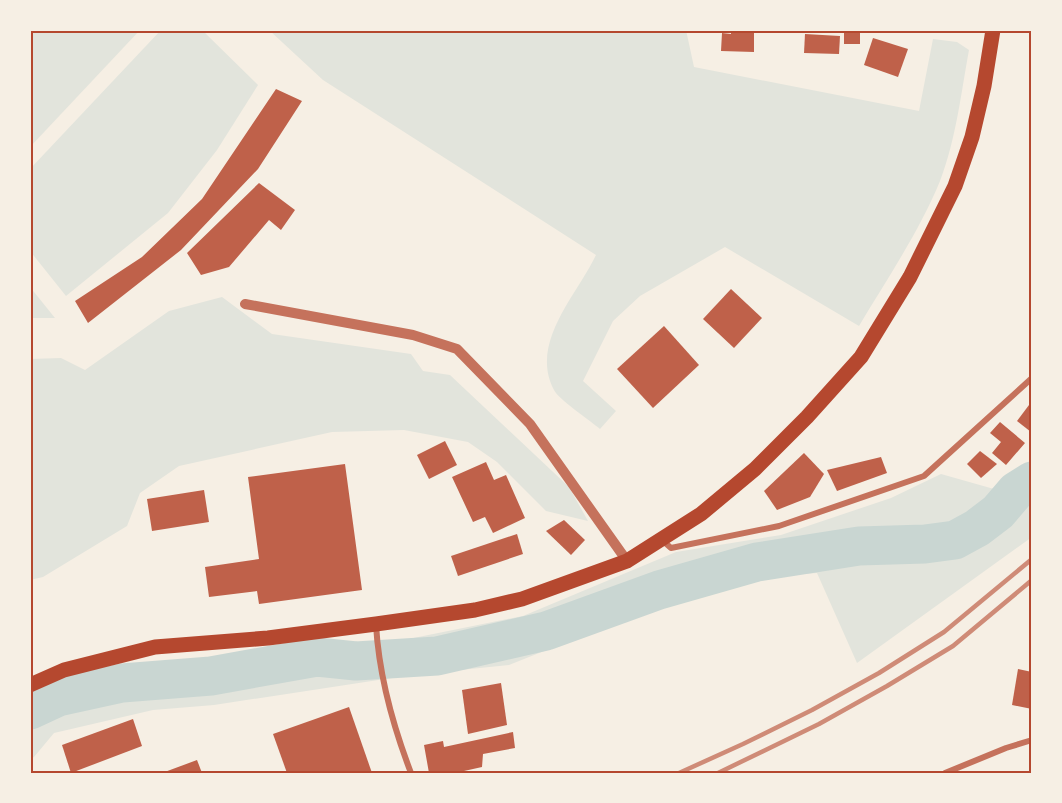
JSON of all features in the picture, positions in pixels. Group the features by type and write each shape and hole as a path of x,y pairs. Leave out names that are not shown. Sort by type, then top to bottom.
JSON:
{"highway":[{"path":"30,685 64,670 155,647 268,638 376,624 475,610 522,599 627,561 701,514 755,469 807,417 861,357 910,277 955,186 972,136 984,86 993,30"}],"street":[{"path":"245,304 413,335 457,349 530,424 627,561"},
{"path":"662,540 671,548 779,526 924,476 1032,378"},
{"path":"376,624 377,650 399,743 411,773"},
{"path":"945,773 1032,740"}],"shaded area":[{"path":"30,30 140,30 30,147"},
{"path":"161,30 202,30 258,85 217,150 168,213 66,296 30,251 30,169"},
{"path":"269,30 686,30 694,67 919,111 933,39 957,42 969,50 954,133 940,181 913,237 859,326 725,247 640,296 613,321 583,381 616,411 600,429 554,390 548,372 547,355 558,320 596,255 323,80"},
{"path":"30,287 55,318 30,318"},
{"path":"222,297 272,334 411,354 423,371 450,375 569,487 588,521 546,511 497,462 468,442 404,430 332,432 179,466 140,493 127,526 43,577 30,580 30,359 61,358 85,370 169,311"},
{"path":"1032,462 1032,537 857,663 817,573 743,578 652,608 509,665 411,675 214,705 153,710 54,733 30,759 30,705 62,690 185,663 359,649 523,616 676,552 781,535 891,498 941,474 1001,491"}],"building":[{"path":"731,30 754,30 754,52 721,51 722,33 731,34"},
{"path":"844,30 860,30 860,44 844,44"},
{"path":"805,34 840,36 839,54 804,53"},
{"path":"873,38 908,49 898,77 864,65"},
{"path":"276,89 302,101 258,169 181,250 88,323 75,301 142,257 202,199"},
{"path":"259,183 295,210 281,230 269,220 229,267 201,275 187,253"},
{"path":"731,289 762,318 734,348 703,319"},
{"path":"664,326 699,365 653,408 617,369"},
{"path":"1029,405 1032,408 1031,432 1017,421"},
{"path":"1000,422 1025,443 1006,465 992,453 1001,442 990,433"},
{"path":"445,441 457,465 429,479 417,455"},
{"path":"980,451 997,464 981,478 967,464"},
{"path":"804,453 824,474 810,497 777,510 764,491"},
{"path":"881,457 887,473 837,491 827,470"},
{"path":"486,462 494,480 506,475 525,518 493,533 485,517 473,522 452,477"},
{"path":"345,464 362,590 259,604 257,591 209,597 205,567 259,559 248,477"},
{"path":"204,490 209,522 152,531 147,499"},
{"path":"564,520 585,540 571,555 546,531"},
{"path":"517,534 523,554 458,576 451,556"},
{"path":"1018,669 1032,672 1032,709 1012,705"},
{"path":"501,683 507,725 468,734 462,690"},
{"path":"349,707 372,773 287,773 273,734"},
{"path":"133,719 142,746 71,773 62,745"},
{"path":"513,732 515,748 483,754 482,767 455,773 429,773 424,745 443,741 444,747"},
{"path":"197,760 202,773 162,773"}],"waterway":[{"path":"30,710 58,697 122,683 211,676 317,657 356,661 437,656 546,631 659,590 757,562 859,546 925,544 955,540 977,528 998,512 1016,491 1032,481"}],"railway":[{"path":"679,773 812,710 879,673 944,632 1032,559"},
{"path":"718,773 819,724 953,646 1032,580"}]}
